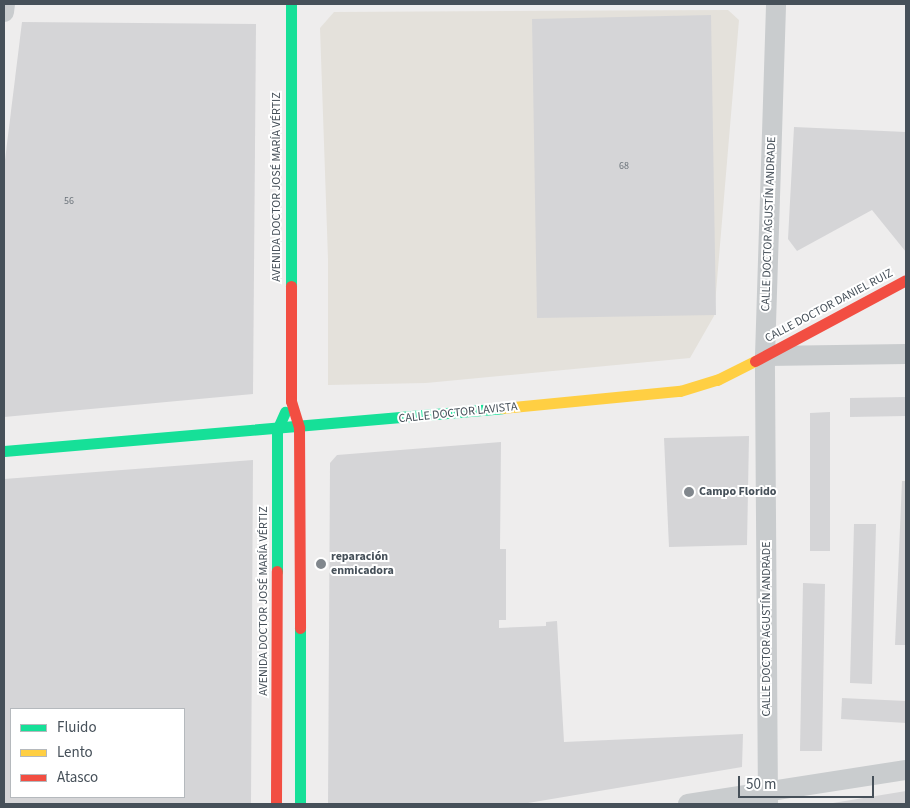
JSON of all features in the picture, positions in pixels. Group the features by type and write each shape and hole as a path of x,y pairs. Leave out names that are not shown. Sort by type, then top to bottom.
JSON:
{"main road":[{"name":"AVENIDA DOCTOR JOSÉ MARÍA VÉRTIZ","path":"291,4 291,401 299,428 300,804"},
{"name":"CALLE DOCTOR DANIEL RUIZ","path":"766,356 906,280"},
{"name":"CALLE DOCTOR LAVISTA","path":"4,451 277,430 680,391 717,380 766,356"},
{"name":"AVENIDA DOCTOR JOSÉ MARÍA VÉRTIZ","path":"276,804 278,622 277,430 291,401"},
{"path":"278,622 301,623"}],"street":[{"path":"4,12 5,4"},
{"name":"CALLE DOCTOR AGUSTÍN ANDRADE","path":"768,798 766,356 776,4"},
{"name":"CALLE DOCTOR LAVISTA","path":"766,356 906,354"},
{"path":"688,804 768,798 906,770"}],"shaded area":[{"path":"728,10 739,20 714,316 690,358 426,383 328,385 328,259 320,28 334,12"}],"building":[{"path":"711,15 716,315 537,318 532,19"},
{"path":"22,22 256,24 253,394 4,417 4,168"},
{"path":"794,127 906,132 906,252 872,210 797,251 788,239"},
{"path":"906,397 906,416 850,417 850,398"},
{"path":"830,412 830,551 810,551 810,413"},
{"path":"749,436 747,545 669,547 664,438"},
{"path":"501,442 500,549 506,549 506,620 499,620 499,628 546,626 546,622 557,621 564,742 743,734 742,767 522,804 328,804 330,463 337,455"},
{"path":"253,460 251,804 4,804 4,479"},
{"path":"902,481 906,481 906,645 895,645"},
{"path":"854,524 876,524 872,684 850,683"},
{"path":"803,583 825,584 822,751 800,751"},
{"path":"842,698 906,701 906,723 841,719"},
{"path":"906,791 906,804 833,804 833,803"}],"traffic: fast":[{"path":"291,4 291,286"},
{"path":"4,451 502,408"},
{"path":"277,571 277,430 285,412"},
{"path":"300,628 300,804"}],"traffic: slow":[{"path":"502,408 680,391 717,380 755,361"}],"traffic: jam":[{"path":"755,361 906,280"},
{"path":"291,286 291,401 299,428 300,628"},
{"path":"276,804 277,571"}],"place":[{"name":"Campo Florido","path":"689,492"},
{"name":"reparación enmicadora","path":"321,564"}]}
